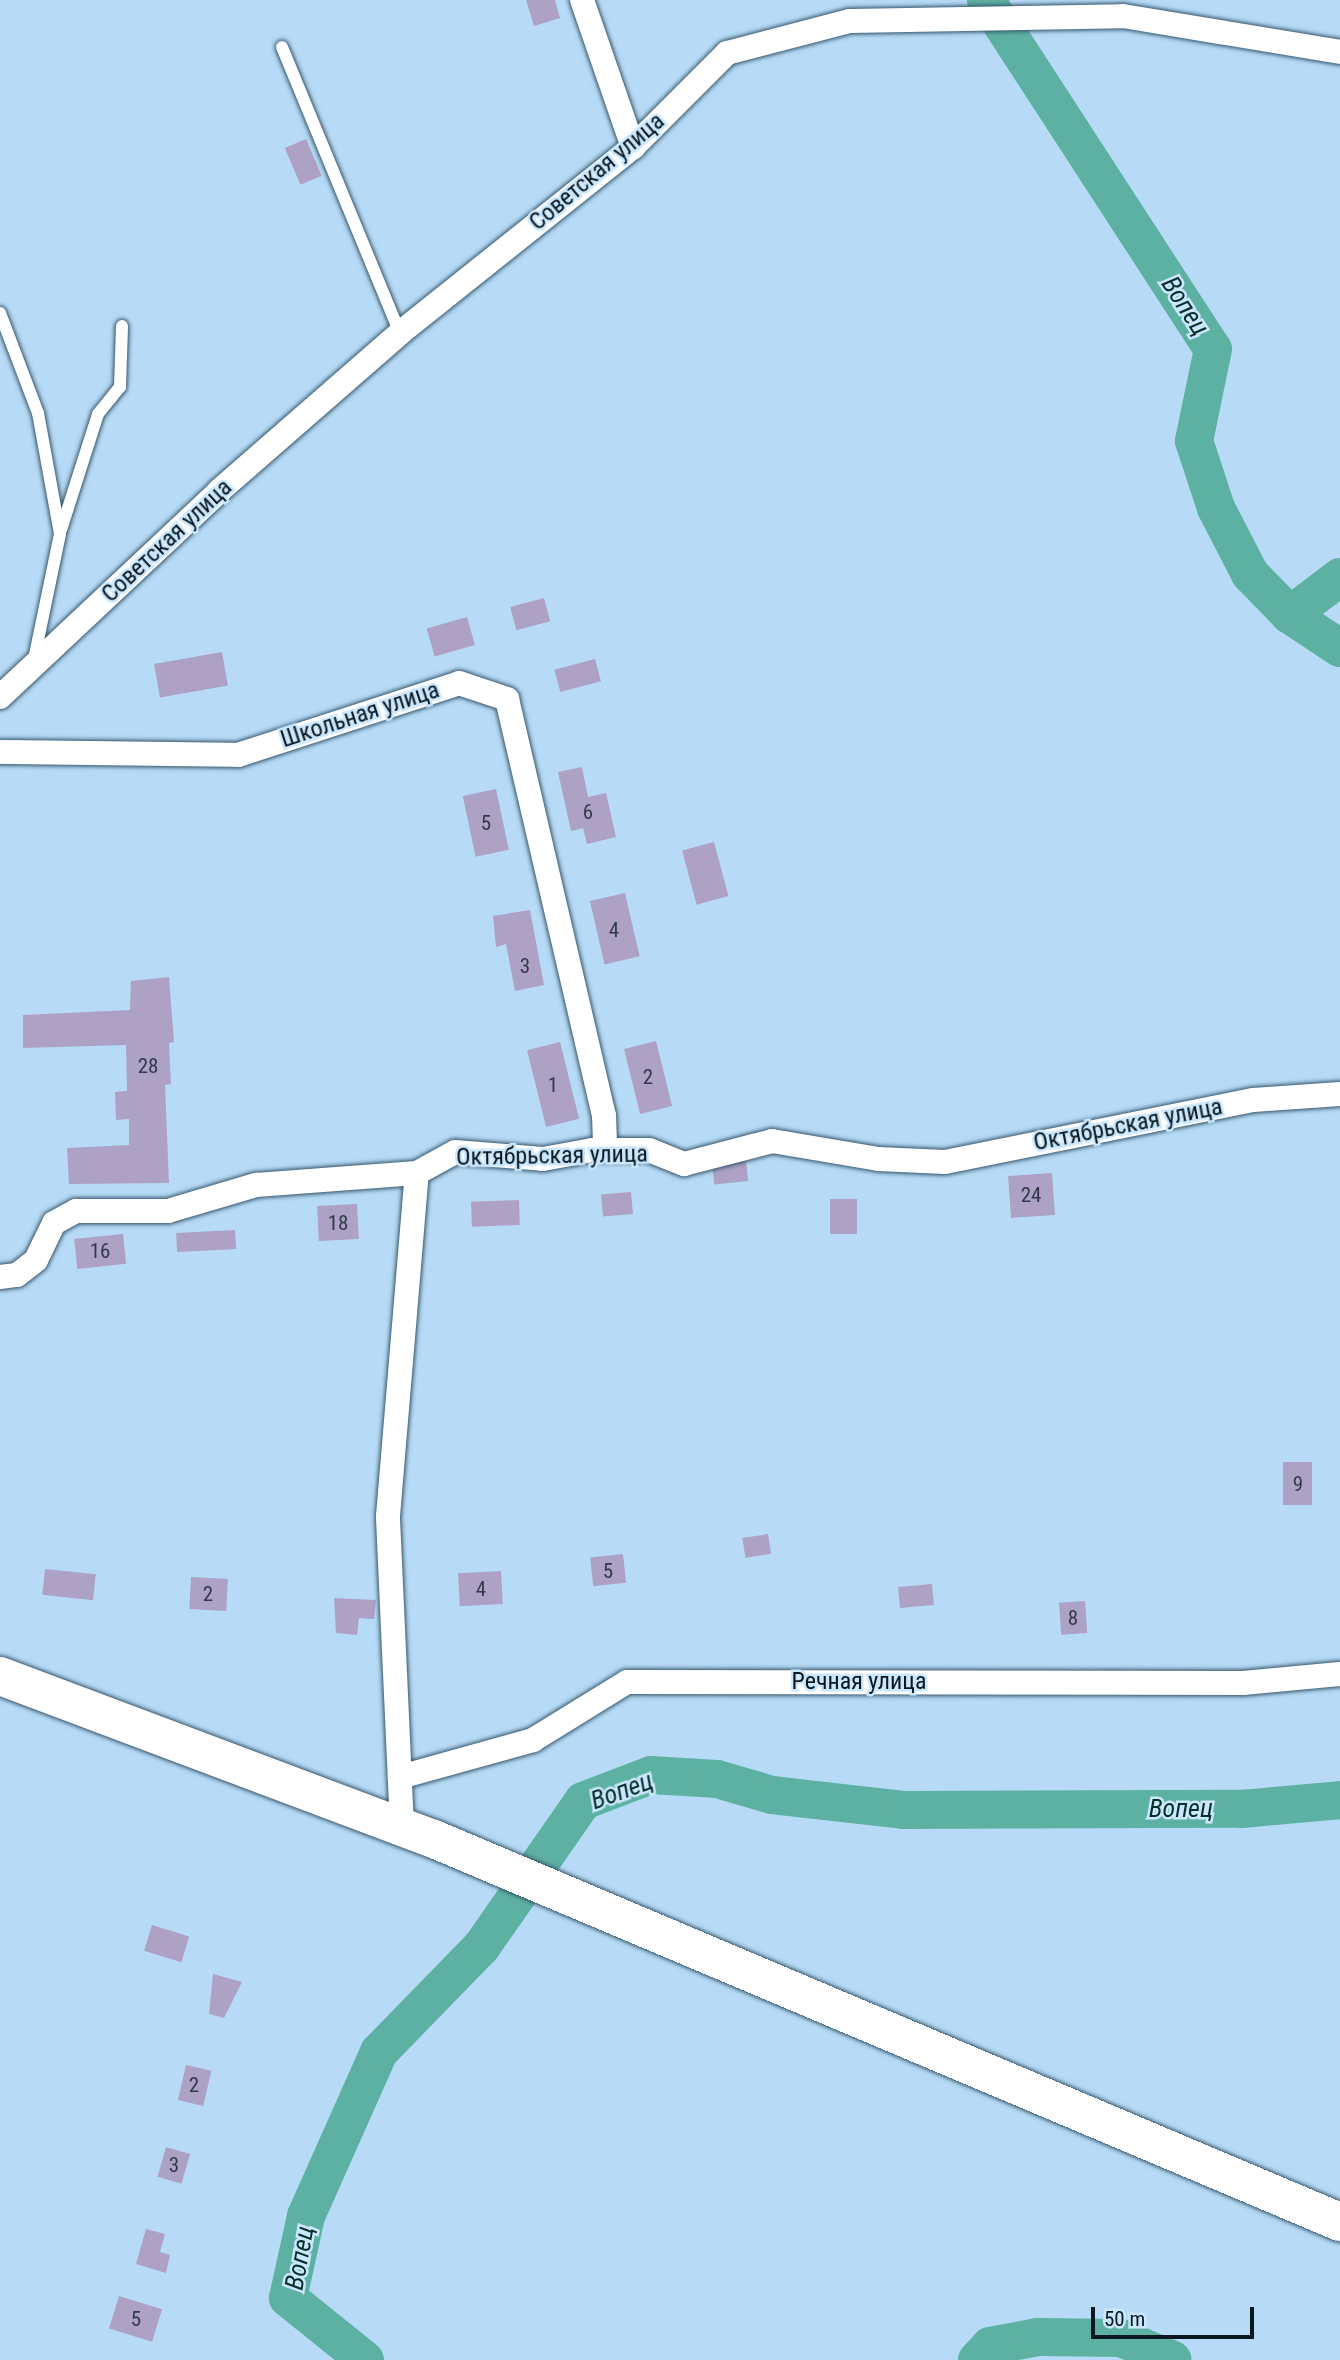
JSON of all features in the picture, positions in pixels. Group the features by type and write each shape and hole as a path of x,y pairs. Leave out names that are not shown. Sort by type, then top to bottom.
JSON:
{"main road":[{"path":"0,1676 418,1833 620,1921 1340,2222"}],"street":[{"path":"582,0 634,147"},
{"name":"Советская улица","path":"0,697 219,491 400,333 634,147 727,53 850,21 1123,16 1340,52"},
{"name":"Школьная улица","path":"0,752 238,755 459,682 507,699 604,1115 605,1150"},
{"name":"Октябрьская улица","path":"0,1277 17,1275 36,1259 54,1223 76,1211 168,1211 256,1185 417,1173 455,1152 543,1159 605,1150 649,1150 684,1164 772,1141 877,1159 945,1161 1254,1100 1340,1094"},
{"path":"417,1173 388,1516 400,1777 418,1833"},
{"name":"Речная улица","path":"400,1777 533,1740 627,1682 1243,1684 1340,1674"}],"lane":[{"path":"282,47 400,333"},
{"path":"0,313 38,412 60,534"},
{"path":"33,666 60,534 98,414 120,387 122,326"}],"building":[{"path":"526,0 555,0 560,18 534,26"},
{"path":"306,139 322,176 300,185 285,148"},
{"path":"544,598 550,621 516,630 510,607"},
{"path":"467,617 475,645 435,656 427,629"},
{"path":"222,652 228,685 160,697 154,664"},
{"path":"595,659 601,681 560,692 554,670"},
{"path":"582,767 588,797 606,793 616,837 587,844 583,828 571,831 558,772"},
{"path":"496,789 509,850 476,857 463,796"},
{"path":"714,842 728,896 697,905 682,851"},
{"path":"625,893 640,956 605,964 590,901"},
{"path":"530,910 544,985 515,991 506,944 496,947 493,916"},
{"path":"169,977 174,1042 169,1043 171,1084 165,1085 169,1183 69,1184 67,1148 129,1145 129,1119 116,1120 115,1092 127,1091 126,1045 23,1048 23,1015 130,1010 131,981"},
{"path":"656,1041 672,1106 640,1114 624,1049"},
{"path":"560,1042 579,1119 546,1127 527,1050"},
{"path":"746,1161 748,1181 714,1184 712,1165"},
{"path":"1052,1173 1055,1215 1011,1218 1008,1176"},
{"path":"631,1192 633,1214 603,1217 601,1195"},
{"path":"830,1199 857,1199 857,1234 830,1234"},
{"path":"519,1200 520,1225 472,1227 471,1202"},
{"path":"357,1204 359,1239 319,1241 317,1206"},
{"path":"235,1230 236,1249 177,1252 176,1233"},
{"path":"123,1234 126,1264 77,1269 74,1239"},
{"path":"1283,1462 1312,1462 1312,1505 1283,1505"},
{"path":"768,1534 771,1554 745,1558 742,1538"},
{"path":"623,1554 626,1583 593,1586 590,1557"},
{"path":"45,1569 96,1574 93,1600 42,1595"},
{"path":"501,1571 503,1604 460,1606 458,1573"},
{"path":"191,1577 228,1579 226,1611 189,1609"},
{"path":"932,1584 934,1605 900,1608 898,1587"},
{"path":"334,1598 376,1600 374,1619 359,1618 357,1635 336,1633"},
{"path":"1085,1601 1087,1633 1061,1635 1059,1603"},
{"path":"152,1925 189,1936 181,1962 144,1951"},
{"path":"213,1974 242,1982 224,2018 209,2014"},
{"path":"186,2065 211,2071 203,2106 178,2100"},
{"path":"166,2147 190,2154 181,2184 157,2177"},
{"path":"146,2229 165,2234 160,2252 170,2255 166,2273 136,2264"},
{"path":"119,2296 162,2309 152,2342 109,2329"}],"waterway":[{"name":"Вопец","path":"986,0 1213,349 1194,441 1216,508 1250,574 1290,615 1340,648"},
{"path":"1290,615 1340,577"},
{"name":"Вопец","path":"365,2360 288,2298 306,2216 379,2052 482,1946 583,1801 651,1775 717,1779 772,1795 903,1810 1242,1809 1340,1800"},
{"name":"Вопец","path":"977,2360 990,2346 1038,2337 1121,2338 1173,2360"}]}
